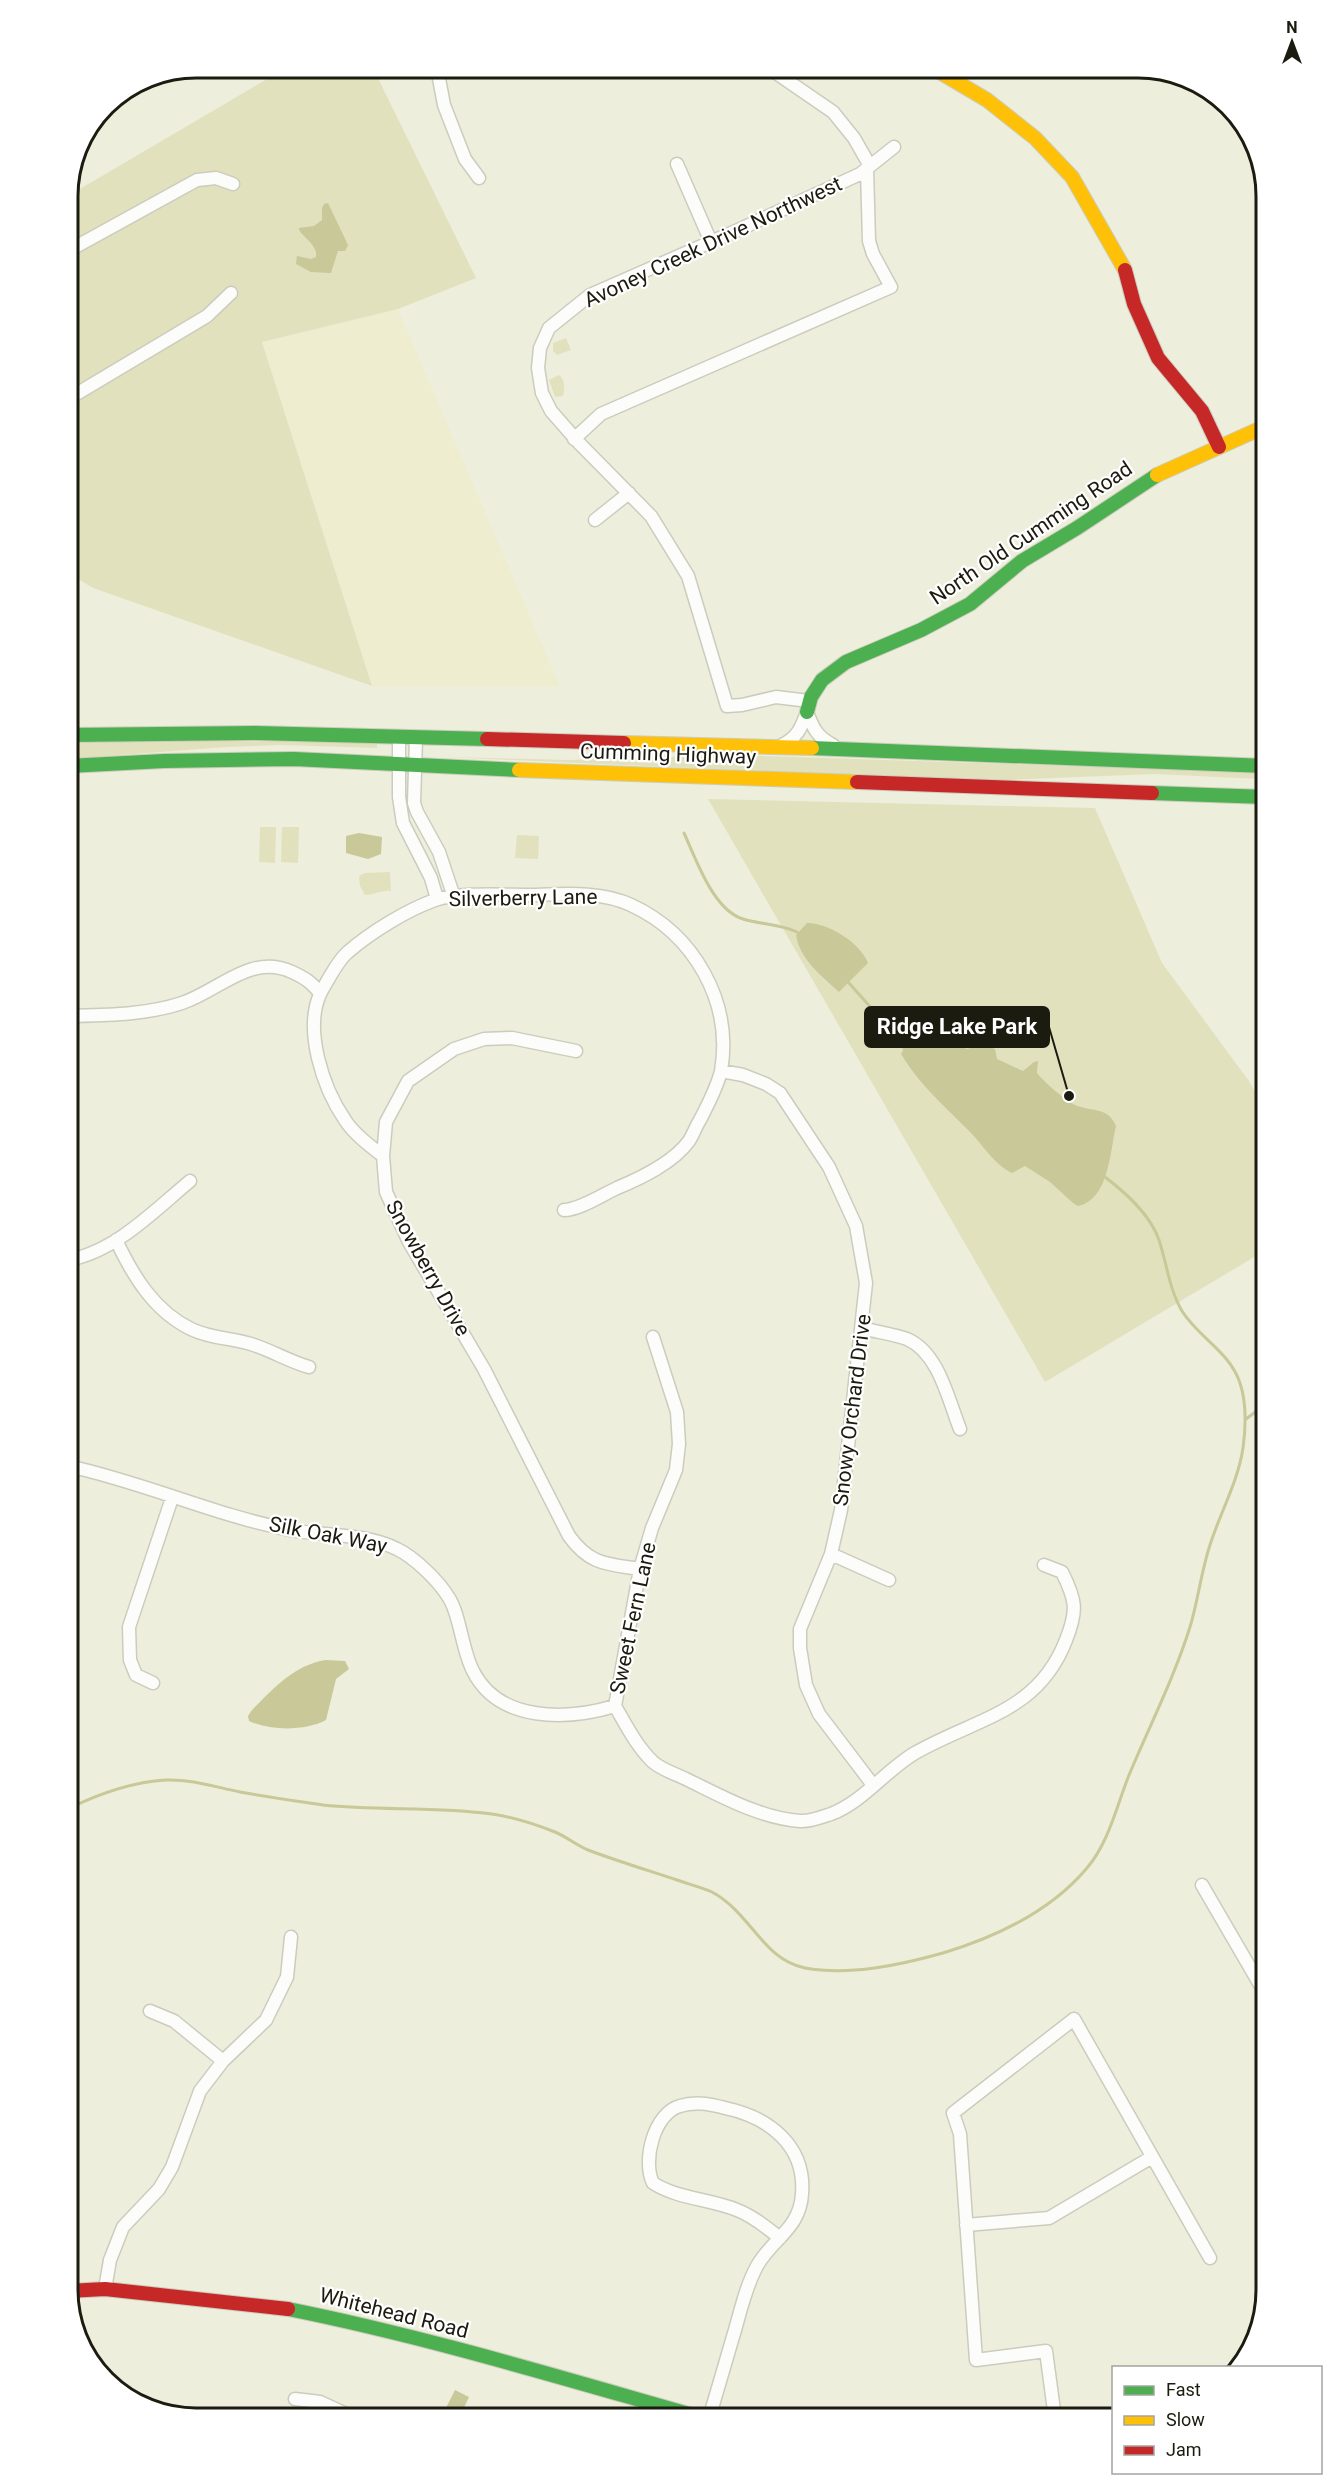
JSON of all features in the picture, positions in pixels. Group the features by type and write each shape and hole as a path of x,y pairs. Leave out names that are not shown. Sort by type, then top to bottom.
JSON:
{"main road":[{"path":"950,78 987,100 1035,138 1072,177 1126,272 1134,304 1158,358 1202,411 1219,447"},
{"name":"North Old Cumming Road","path":"808,706 822,680 846,662 921,630 970,604 1022,561 1077,528 1148,479 1256,430"},
{"name":"Cumming Highway","path":"78,735 255,733 842,749 1256,766"},
{"name":"Cumming Highway","path":"78,765 164,761 294,759 543,771 1256,797"},
{"name":"Whitehead Road","path":"78,2290 105,2289 281,2308 356,2323 668,2408"}],"street":[{"path":"439,78 444,105 465,159 479,178"},
{"path":"574,438 601,414 891,287 869,241 868,167 854,138 833,112 784,78"},
{"name":"Avoney Creek Drive Northwest","path":"808,706 776,697 727,706 688,576 651,516 574,438 551,411 542,393 538,368 540,348 549,328 590,295 860,174 894,147"},
{"path":"677,164 711,242"},
{"path":"78,245 197,180 216,178 233,184"},
{"path":"78,393 207,316 231,293"},
{"path":"594,520 629,494"},
{"path":"808,706 815,731 822,739 842,749"},
{"name":"North Old Cumming Road","path":"775,748 793,740 800,732 808,706"},
{"path":"399,737 399,797 403,823 431,878 437,899"},
{"path":"416,738 414,803 439,852 453,897"},
{"path":"408,833 425,826"},
{"name":"Silverberry Lane","path":"383,1156 366,1143 345,1121 327,1088 316,1051 315,1017 320,993 346,953 406,913 437,899 549,894 612,897 633,906 663,924 698,960 715,993 723,1042 721,1071 714,1093 688,1142 669,1160 626,1184 564,1210"},
{"path":"78,1016 124,1014 183,1003 244,970 267,966 285,968 309,980 320,993"},
{"name":"Snowberry Drive","path":"576,1051 512,1038 484,1039 454,1049 408,1081 386,1122 383,1156 386,1192 409,1242 484,1369 569,1536 580,1551 603,1564 640,1569"},
{"name":"Snowy Orchard Drive","path":"721,1071 743,1075 766,1084 780,1093 829,1167 856,1226 866,1283 841,1510 831,1554 800,1629 801,1664 806,1685 819,1714 873,1785"},
{"path":"78,1258 116,1240 190,1181"},
{"path":"116,1240 132,1273 166,1313 192,1330 221,1339 253,1344 309,1366"},
{"path":"862,1328 907,1339 924,1351 938,1372 960,1429"},
{"name":"Sweet Fern Lane","path":"653,1337 677,1412 679,1444 676,1470 652,1528 640,1569 615,1706 638,1745 655,1764 773,1817 803,1821 832,1814 914,1754 1024,1699 1043,1682 1058,1661 1074,1619 1073,1593 1062,1572 1044,1564"},
{"name":"Silk Oak Way","path":"78,1468 104,1473 172,1498 288,1530 370,1540 396,1548 417,1562 450,1598 463,1648 473,1673 489,1692 510,1705 538,1715 567,1715 615,1706"},
{"path":"153,1683 136,1675 130,1660 129,1627 172,1498"},
{"path":"831,1554 889,1580"},
{"path":"1202,1885 1256,1978"},
{"path":"105,2289 110,2260 123,2227 159,2189 172,2167 200,2091 223,2061 266,2020 286,1977 291,1937"},
{"path":"150,2011 174,2021 223,2061"},
{"path":"1054,2408 1046,2350 976,2360 960,2134 952,2113 1074,2019 1210,2258"},
{"path":"712,2408 745,2293 758,2264 789,2230 796,2217 802,2195 798,2160 776,2129 743,2112 708,2104 678,2106 665,2114 657,2125 648,2168 653,2183 683,2196 736,2209 750,2216 780,2238"},
{"path":"966,2225 1049,2218 1152,2157"},
{"path":"295,2399 320,2402 333,2408"}],"shaded area":[{"path":"269,78 378,78 476,278 398,309 262,342 372,686 93,588 78,579 78,190"},
{"path":"328,203 348,245 345,251 338,251 331,273 311,272 296,264 297,256 311,259 316,257 315,249 299,228 314,226 322,220 322,208"},
{"path":"398,309 560,686 372,686 262,342"},
{"path":"566,338 571,350 557,355 553,351 553,343"},
{"path":"559,375 563,382 564,393 563,396 555,397 549,380"},
{"path":"78,740 377,742 377,748 281,745 78,758"},
{"path":"731,755 1256,772 1256,779 1155,774 982,781 444,757 568,760"},
{"path":"708,799 1095,808 1162,963 1256,1093 1256,1256 1045,1382"},
{"path":"260,827 276,827 275,863 259,862"},
{"path":"282,827 299,827 298,863 281,862"},
{"path":"359,833 382,837 381,854 368,859 346,853 346,836"},
{"path":"517,835 539,836 538,859 515,858"},
{"path":"390,872 391,891 365,895 360,886 359,876 365,873"},
{"path":"807,923 824,926 842,935 858,948 868,963 839,992 807,960 798,944 796,935"},
{"path":"884,1016 906,1027 924,1028 967,1049 984,1044 995,1049 997,1059 1023,1071 1038,1061 1037,1073 1060,1095 1075,1105 1108,1115 1116,1126 1110,1161 1102,1185 1096,1194 1088,1202 1078,1206 1050,1182 1025,1166 1012,1173 1001,1166 917,1077 901,1054 904,1048 898,1040 879,1025 880,1019"},
{"path":"326,1660 345,1661 349,1669 336,1679 326,1720 298,1728 267,1727 249,1721 248,1716 252,1710 285,1679 304,1667"},
{"path":"455,2390 469,2397 464,2408 446,2408"}],"waterway":[{"path":"684,833 714,895 732,914 743,919 797,932"},
{"path":"849,983 881,1019"},
{"path":"889,1033 904,1048"},
{"path":"78,1804 128,1786 176,1780 323,1805 450,1810 508,1817 555,1832 599,1854 712,1892 737,1912 778,1956 805,1968 822,1970 875,1968 943,1953 983,1939 1040,1910 1073,1883 1087,1868 1107,1835 1129,1775 1184,1646 1210,1545 1241,1461 1245,1432 1244,1399 1235,1372 1229,1362 1182,1311 1171,1285 1159,1240 1150,1221 1129,1197 1105,1177"},
{"path":"1246,1419 1256,1412"}],"traffic: fast":[{"path":"807,712 811,697 822,680 846,662 921,630 970,604 1022,561 1157,475"},
{"path":"78,735 255,733 487,739"},
{"path":"812,748 1256,766"},
{"path":"78,765 164,761 294,759 519,770"},
{"path":"1152,793 1256,797"},
{"path":"288,2309 392,2332 668,2408"}],"traffic: slow":[{"path":"950,78 987,100 1035,138 1072,177 1125,270"},
{"path":"1157,475 1256,430"},
{"path":"624,743 812,748"},
{"path":"519,770 857,782"}],"traffic: jam":[{"path":"1125,270 1134,304 1158,358 1202,411 1219,447"},
{"path":"487,739 624,743"},
{"path":"857,782 1152,793"},
{"path":"78,2290 105,2289 288,2309"}],"place":[{"name":"Ridge Lake Park","path":"1069,1096"}]}
